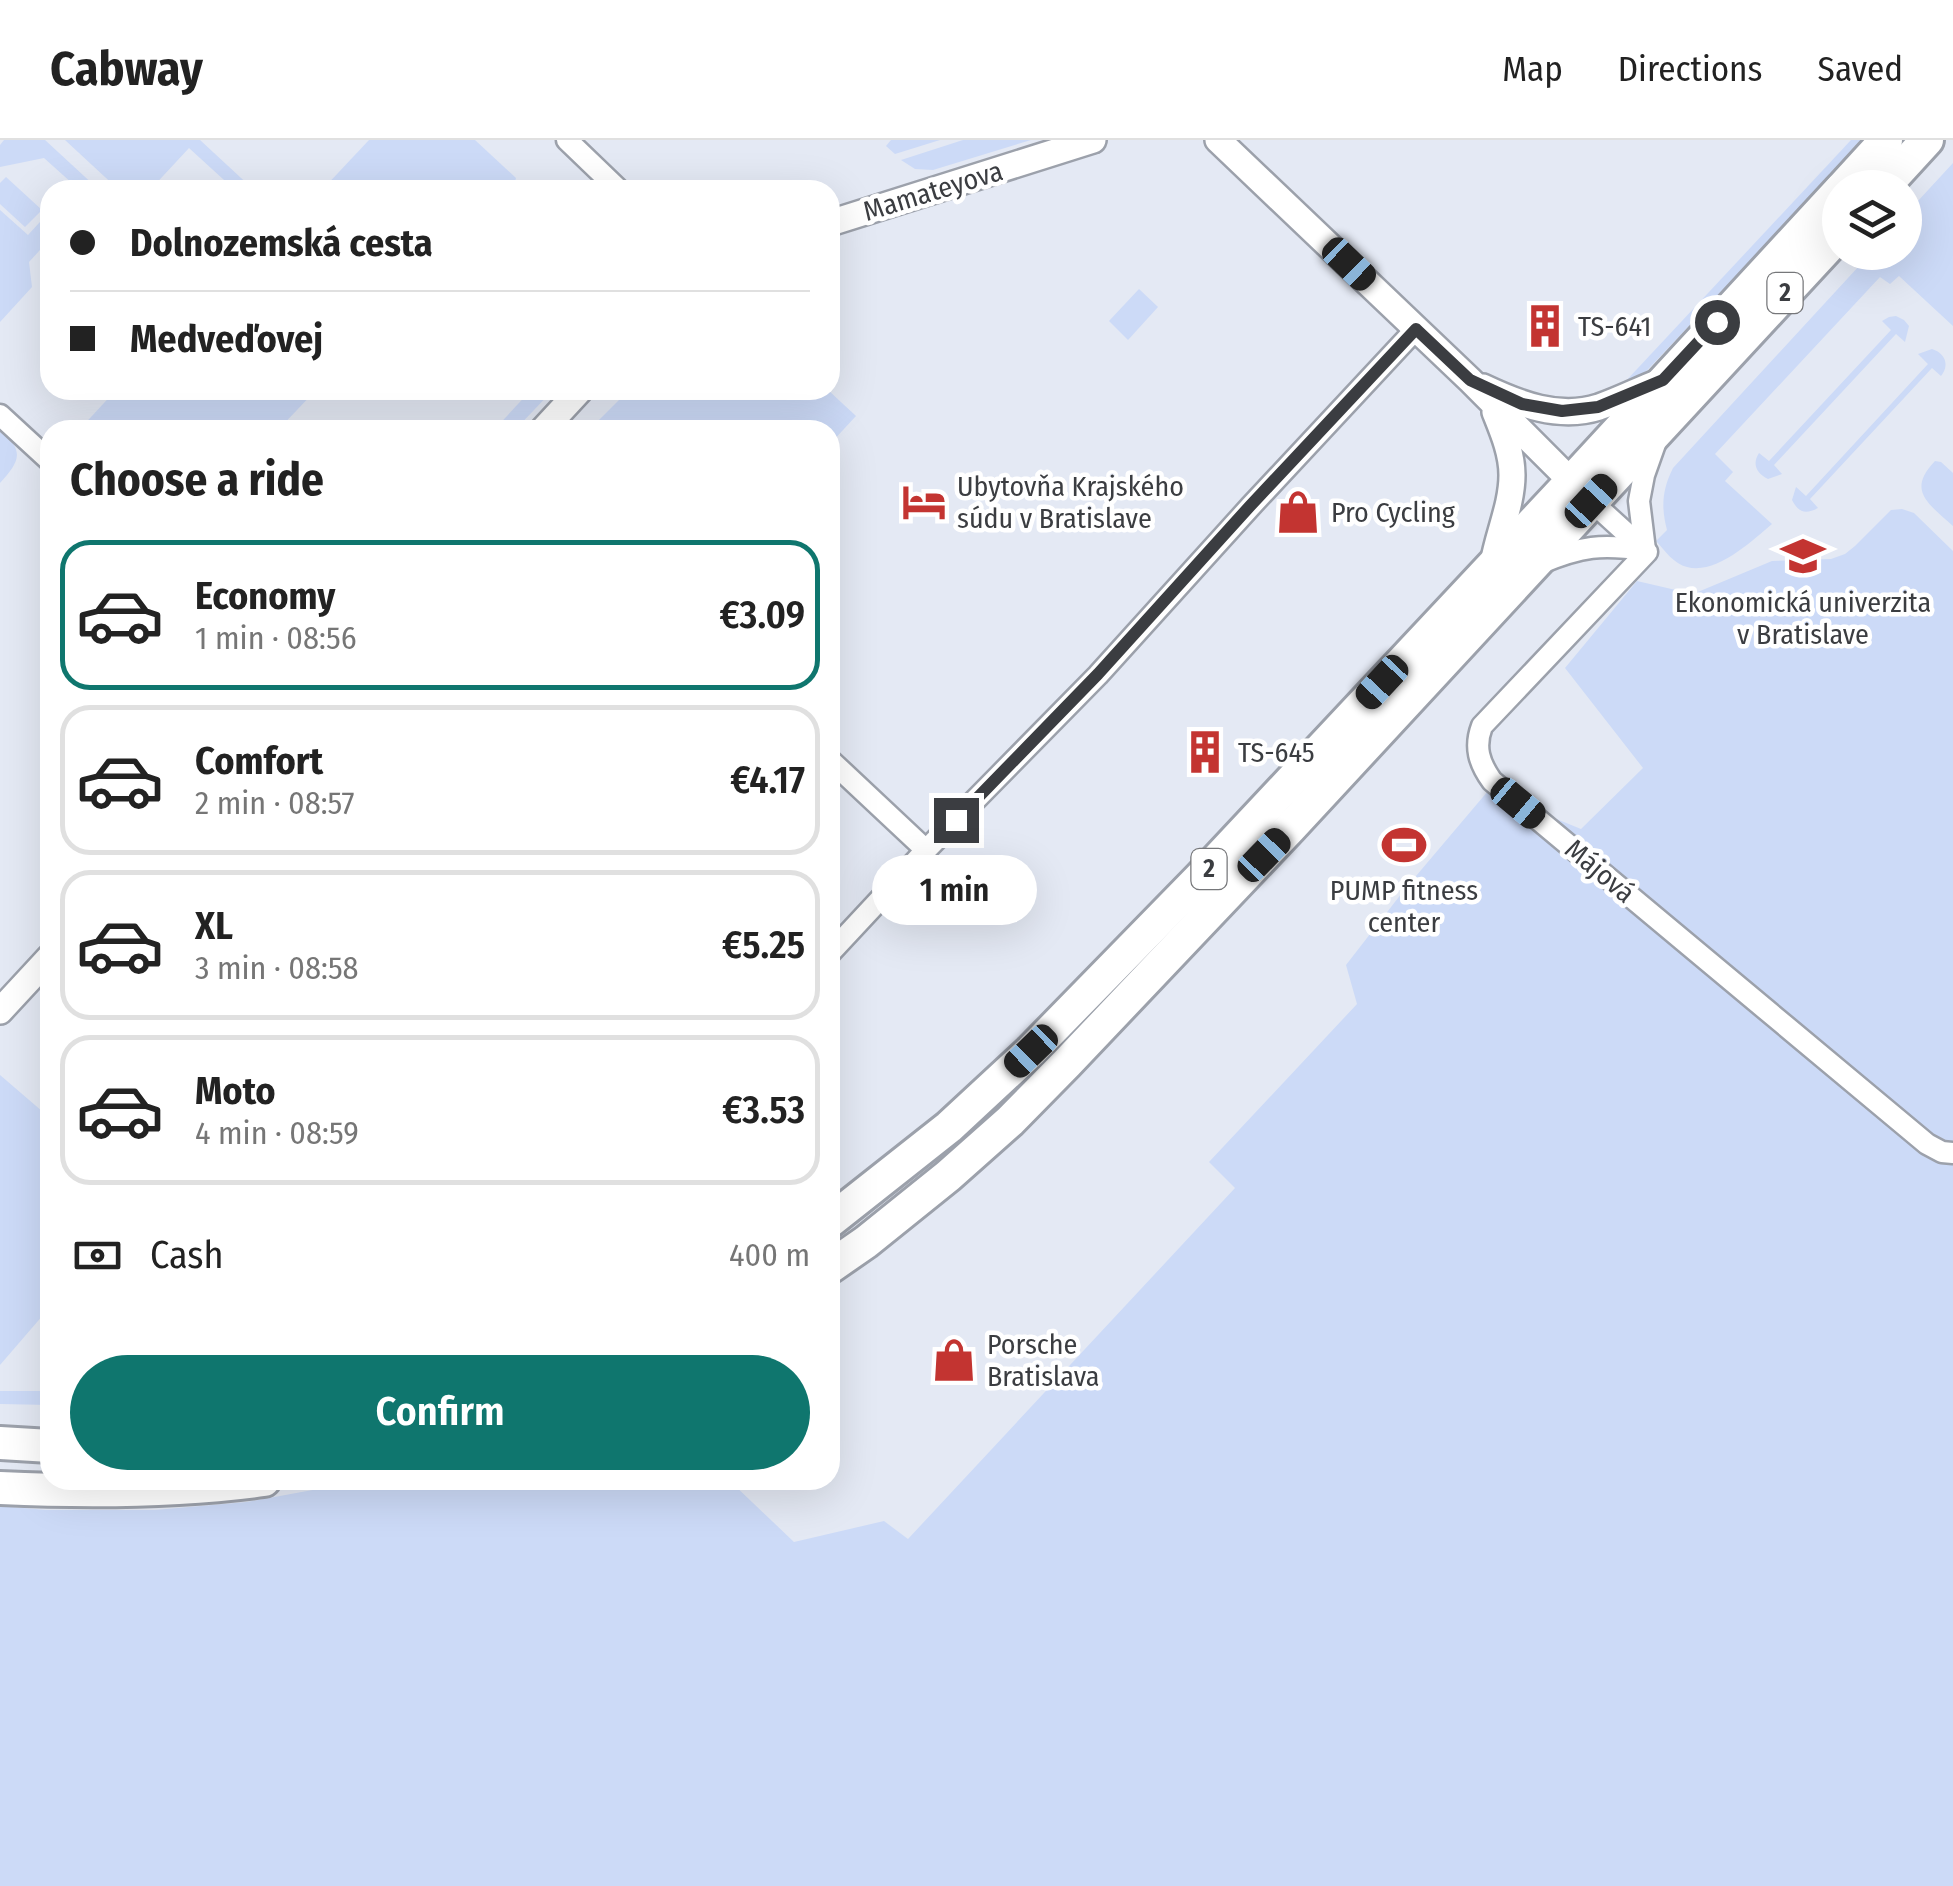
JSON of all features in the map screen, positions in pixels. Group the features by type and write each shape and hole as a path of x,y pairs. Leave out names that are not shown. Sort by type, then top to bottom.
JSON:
{"main road":[{"name":"2","path":"1858,170 1886,140"},
{"path":"1900,170 1927,140"},
{"name":"2","path":"840,1260 948,1176 1010,1121 1290,828 1529,568 1663,380 1822,209"},
{"name":"2","path":"840,1213 949,1127 1031,1051 1200,878 1493,564 1660,428 1822,253"},
{"path":"0,1443 40,1445"},
{"path":"0,1488 40,1489"}],"street":[{"path":"566,140 608,180"},
{"name":"Mamateyova","path":"840,220 1094,140"},
{"path":"1218,140 1645,550"},
{"path":"840,943 1098,674 1416,329"},
{"path":"1470,380 1522,404 1562,411 1598,407 1663,380"},
{"path":"552,420 570,400"},
{"path":"1492,402 1510,456 1512,476 1493,564"},
{"path":"0,415 40,452"},
{"path":"1645,550 1639,501 1660,428"},
{"path":"1529,568 1598,546 1645,550"},
{"name":"Májová","path":"1645,550 1482,726 1477,740 1486,772 1926,1144 1953,1153"},
{"path":"840,769 926,850"},
{"path":"0,1011 40,968"}],"shaded area":[{"path":"4,140 45,140 88,180 69,180 44,158 0,167 0,145"},
{"path":"65,140 200,140 243,180 224,180 189,148 159,180 108,180"},
{"path":"369,140 475,140 516,178 516,180 331,180"},
{"path":"891,140 940,140 895,154 886,146"},
{"path":"963,140 1031,140 933,170 915,169 901,160"},
{"path":"1851,140 1865,140 1837,170 1823,170"},
{"path":"1953,163 1953,326 1899,276 1890,284 1880,277 1715,454 1733,472 1725,481 1772,524 1744,547 1710,566 1687,567 1678,563 1656,541 1667,530 1664,499 1673,468 1855,270 1922,270 1922,197"},
{"path":"1822,171 1822,185 1636,382 1618,393"},
{"path":"6,177 40,208 25,227 0,204 0,183"},
{"path":"0,210 28,235 40,222 40,250 29,262 32,287 0,322"},
{"path":"1139,289 1158,307 1128,340 1109,321"},
{"path":"1896,316 1909,326 1905,342 1896,334 1774,465 1782,474 1768,479 1761,474 1756,468 1759,453 1769,461 1891,330 1882,321"},
{"path":"1932,349 1945,360 1941,376 1932,368 1810,499 1818,508 1799,510 1792,500 1796,487 1806,496 1928,364 1918,354"},
{"path":"107,400 306,400 288,420 88,420"},
{"path":"522,400 544,400 524,420 503,420"},
{"path":"619,400 839,400 856,416 840,433 840,420 599,420"},
{"path":"0,429 13,443 17,456 0,483"},
{"path":"1935,461 1953,473 1953,526 1929,504 1922,489 1926,472"},
{"path":"1891,510 1914,513 1953,551 1953,1886 0,1886 0,1506 155,1510 247,1502 312,1490 739,1490 794,1542 884,1521 908,1539 1235,1188 1209,1162 1357,1004 1346,965 1488,791 1581,829 1643,768 1565,668 1637,581 1693,594 1772,561 1831,559 1855,546"},
{"path":"0,1075 40,1109 40,1319 0,1365"},
{"path":"0,1391 40,1391 40,1405 0,1404"}],"place":[{"name":"TS-641","path":"1545,326"},
{"name":"Ubytovňa Krajského súdu v Bratislave","path":"924,502"},
{"name":"Pro Cycling","path":"1298,512"},
{"name":"Ekonomická univerzita v Bratislave","path":"1803,556"},
{"name":"TS-645","path":"1205,752"},
{"name":"PUMP fitness center","path":"1404,845"},
{"name":"Porsche Bratislava","path":"954,1360"}],"route":[{"path":"956,820 1098,674 1416,329 1470,380 1522,404 1562,411 1598,407 1663,380 1717,322"}]}
